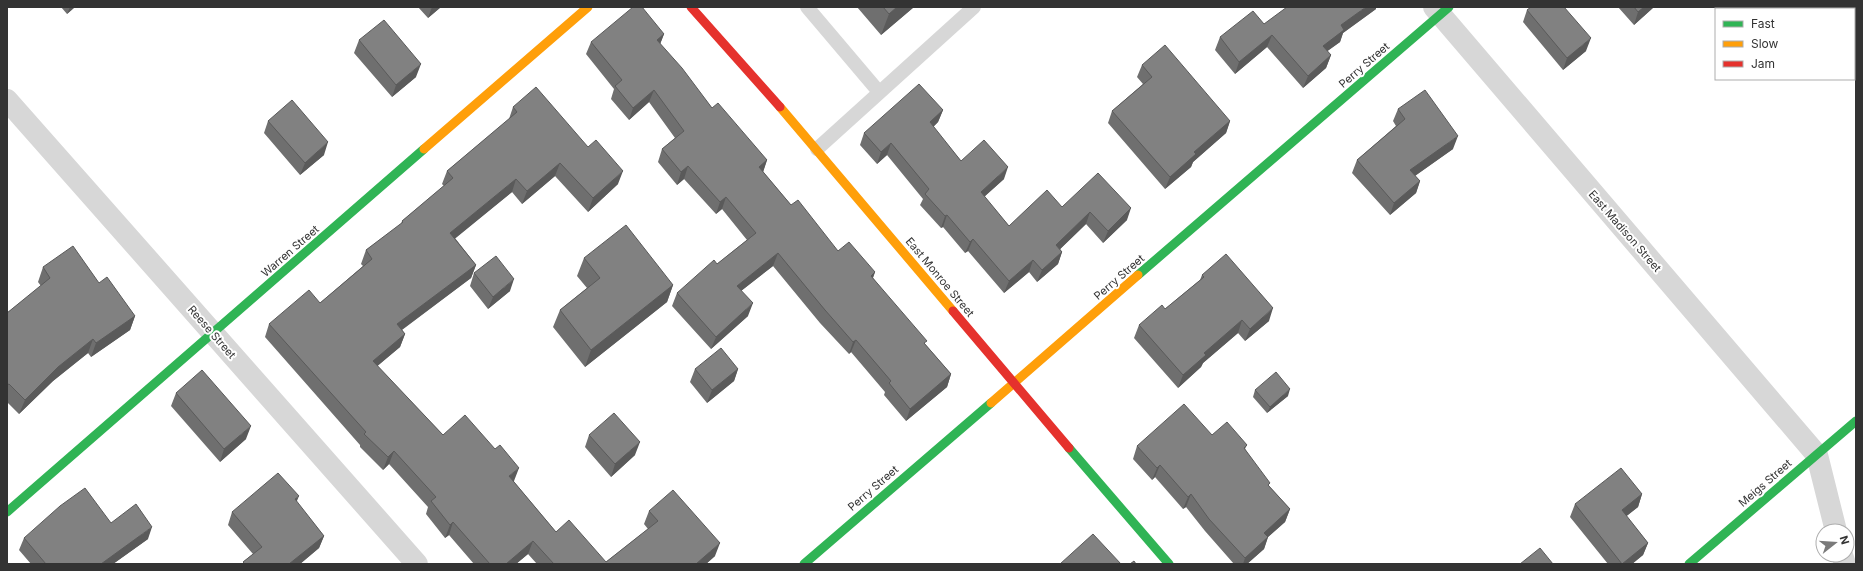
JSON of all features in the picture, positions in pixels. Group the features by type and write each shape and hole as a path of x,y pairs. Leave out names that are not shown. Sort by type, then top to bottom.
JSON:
{"main road":[{"name":"Warren Street","path":"7,512 588,7"},
{"name":"East Monroe Street","path":"691,7 817,149 1014,384 1169,564"},
{"name":"Perry Street","path":"804,564 1014,384 1441,9"},
{"name":"Meigs Street","path":"1689,564 1856,421"}],"street":[{"name":"East Madison Street","path":"1441,9 1817,454"},
{"name":"Reese Street","path":"7,100 417,564"},
{"path":"1817,454 1834,523"}],"lane":[{"path":"807,7 879,92"},
{"path":"817,149 974,7"}],"building":[{"path":"633,7 642,7 664,34 657,40 682,68 712,108 718,103 767,160 759,167 791,205 798,200 838,251 849,242 875,272 871,276 927,341 924,343 951,374 910,409 889,383 891,381 856,340 853,342 778,253 737,286 753,303 716,337 677,293 714,260 717,264 756,233 726,197 720,202 688,166 681,172 662,149 684,131 654,90 633,108 615,86 622,80 591,42"},
{"path":"883,7 897,7 889,14"},
{"path":"1287,7 1366,7 1341,25 1344,30 1323,46 1331,55 1308,76 1272,35 1239,62 1220,37 1253,11 1264,24"},
{"path":"1531,7 1564,7 1591,38 1567,58 1527,10"},
{"path":"1634,7 1644,7 1638,12"},
{"path":"384,20 421,64 396,85 359,40"},
{"path":"1165,45 1230,121 1194,152 1196,154 1170,177 1112,111 1152,77 1142,65"},
{"path":"919,84 943,110 930,122 961,161 984,140 1008,167 981,192 1009,226 1047,190 1062,207 1098,173 1131,208 1108,231 1090,212 1056,245 1062,252 1042,270 1033,260 1009,281 973,239 970,242 947,215 945,216 925,194 929,189 891,143 881,152 864,133"},
{"path":"536,87 588,147 596,140 623,171 593,198 560,163 527,191 516,179 450,233 476,265 397,324 405,334 373,361 443,435 465,415 495,449 500,445 519,468 509,476 556,532 569,520 606,562 658,521 649,511 673,490 720,543 696,564 554,564 533,541 506,564 490,564 453,522 450,525 431,501 436,497 394,451 388,457 364,434 366,432 269,324 309,290 320,303 372,259 366,250 403,222 402,221 453,178 447,171 517,112 513,107"},
{"path":"1425,90 1458,136 1410,170 1420,181 1394,203 1357,160 1405,119 1398,109"},
{"path":"292,100 328,142 305,163 268,121"},
{"path":"626,225 673,285 591,350 560,310 600,278 584,258"},
{"path":"73,246 99,283 107,277 135,316 96,343 93,339 58,367 25,400 9,384 7,385 7,313 50,278 43,267"},
{"path":"1226,254 1273,308 1250,329 1242,320 1204,353 1206,355 1183,375 1139,325 1162,305 1165,309 1204,277 1202,275"},
{"path":"496,256 514,279 493,297 474,273"},
{"path":"721,348 738,369 712,390 695,369"},
{"path":"202,370 251,426 224,449 176,393"},
{"path":"1276,372 1290,389 1270,407 1255,390"},
{"path":"1184,404 1212,435 1227,422 1247,445 1244,448 1270,483 1268,485 1290,509 1264,533 1268,537 1245,558 1209,519 1191,494 1188,497 1160,465 1157,468 1137,446"},
{"path":"614,413 640,442 615,464 589,435"},
{"path":"1621,468 1642,494 1622,510 1648,543 1622,564 1575,504"},
{"path":"278,473 299,496 295,499 324,536 289,564 245,564 243,562 262,547 232,512"},
{"path":"85,488 111,523 136,504 152,527 101,564 46,564 24,538 60,506"},
{"path":"1093,534 1121,564 1060,564"},
{"path":"1540,548 1553,564 1520,564"}],"traffic: fast":[{"path":"1138,275 1449,7"},
{"path":"7,512 424,149"},
{"path":"804,564 991,403"},
{"path":"1689,564 1856,421"},
{"path":"1069,448 1169,564"}],"traffic: slow":[{"path":"424,149 588,7"},
{"path":"780,107 953,311"},
{"path":"991,403 1138,275"}],"traffic: jam":[{"path":"691,7 780,107"},
{"path":"953,311 1069,448"}]}
